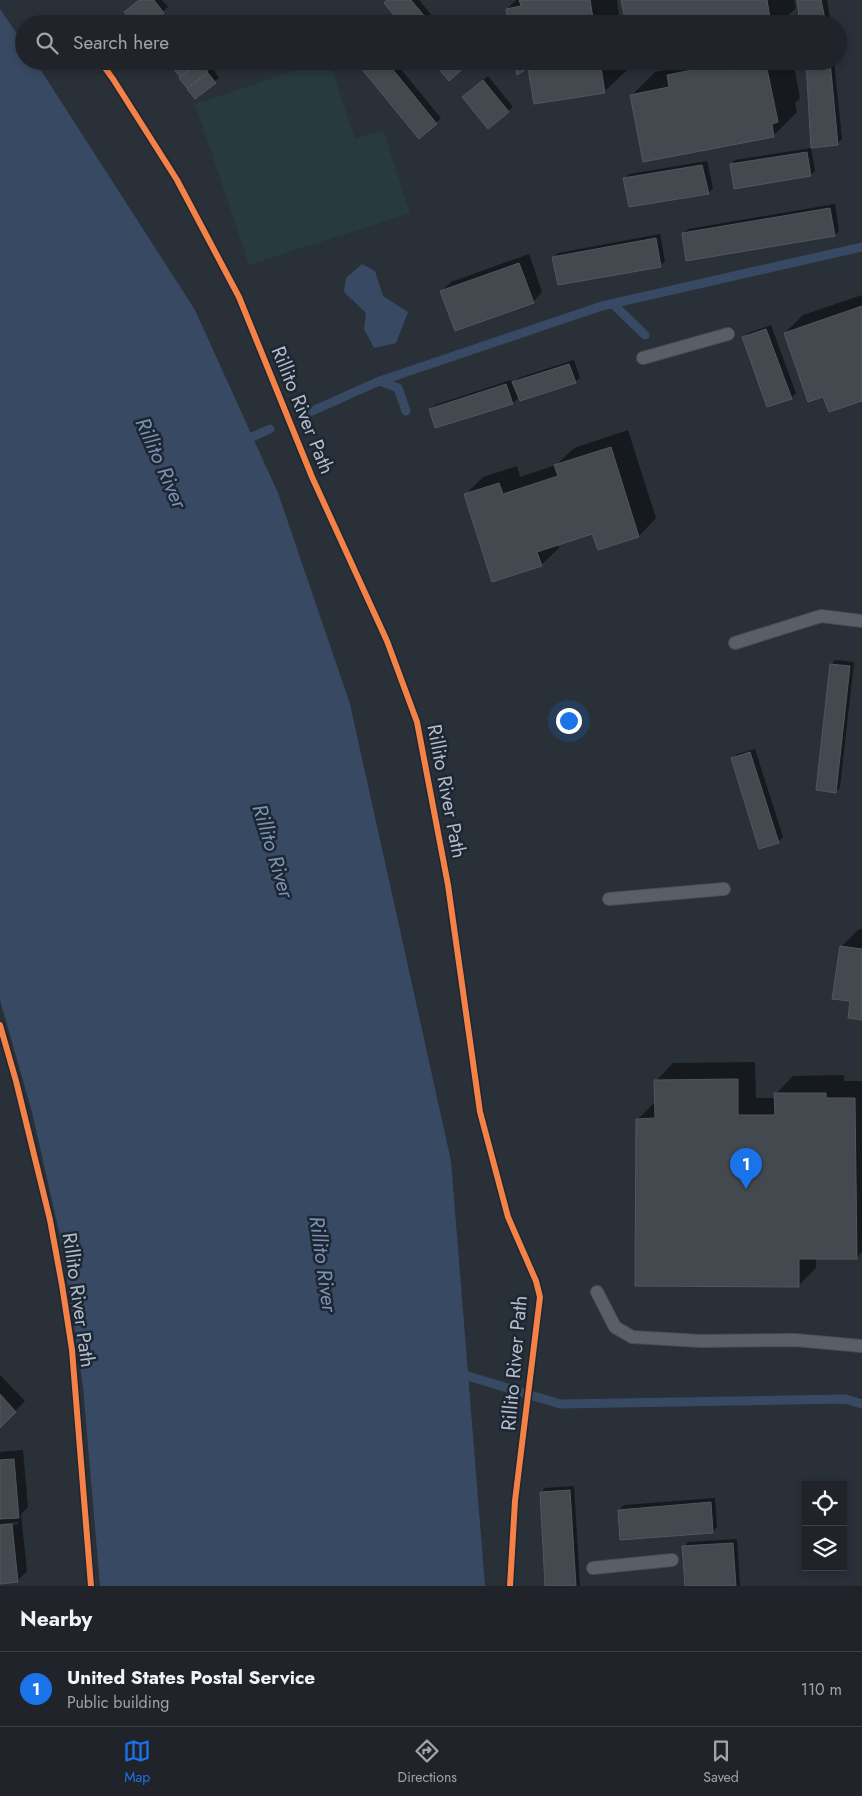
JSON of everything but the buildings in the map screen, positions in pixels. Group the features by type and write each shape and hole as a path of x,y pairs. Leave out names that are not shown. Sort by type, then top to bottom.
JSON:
{"lane":[{"path":"643,358 728,334"},
{"path":"735,643 821,616 862,621"},
{"path":"609,899 724,889"},
{"path":"596,1292 615,1327 632,1337 701,1341 795,1340 862,1346"},
{"path":"593,1568 672,1560"}],"green space":[{"path":"298,70 332,70 355,139 383,130 410,213 249,265 195,104"}],"water":[{"name":"Rillito River","path":"0,9 15,31 15,70 41,70 195,310 278,493 350,704 451,1161 485,1586 100,1586 83,1387 62,1245 32,1112 0,1000"},
{"path":"362,264 375,271 383,296 408,312 396,343 374,348 364,329 366,313 344,292 346,278"}],"waterway":[{"path":"308,413 377,382 602,306 862,247"},
{"path":"613,304 645,335"},
{"path":"380,381 398,388 406,411"},
{"path":"243,441 270,429"},
{"path":"458,1373 560,1404 845,1399 862,1404"}],"cycle path":[{"name":"Rillito River Path","path":"106,70 177,180 239,297 312,477 387,641 417,722 448,885 480,1112 508,1217 536,1281 540,1297 515,1501 510,1586"},
{"name":"Rillito River Path","path":"0,1025 16,1081 50,1220 62,1285 72,1350 91,1586"}],"place":[{"name":"United States Postal Service","path":"746,1189"}]}
